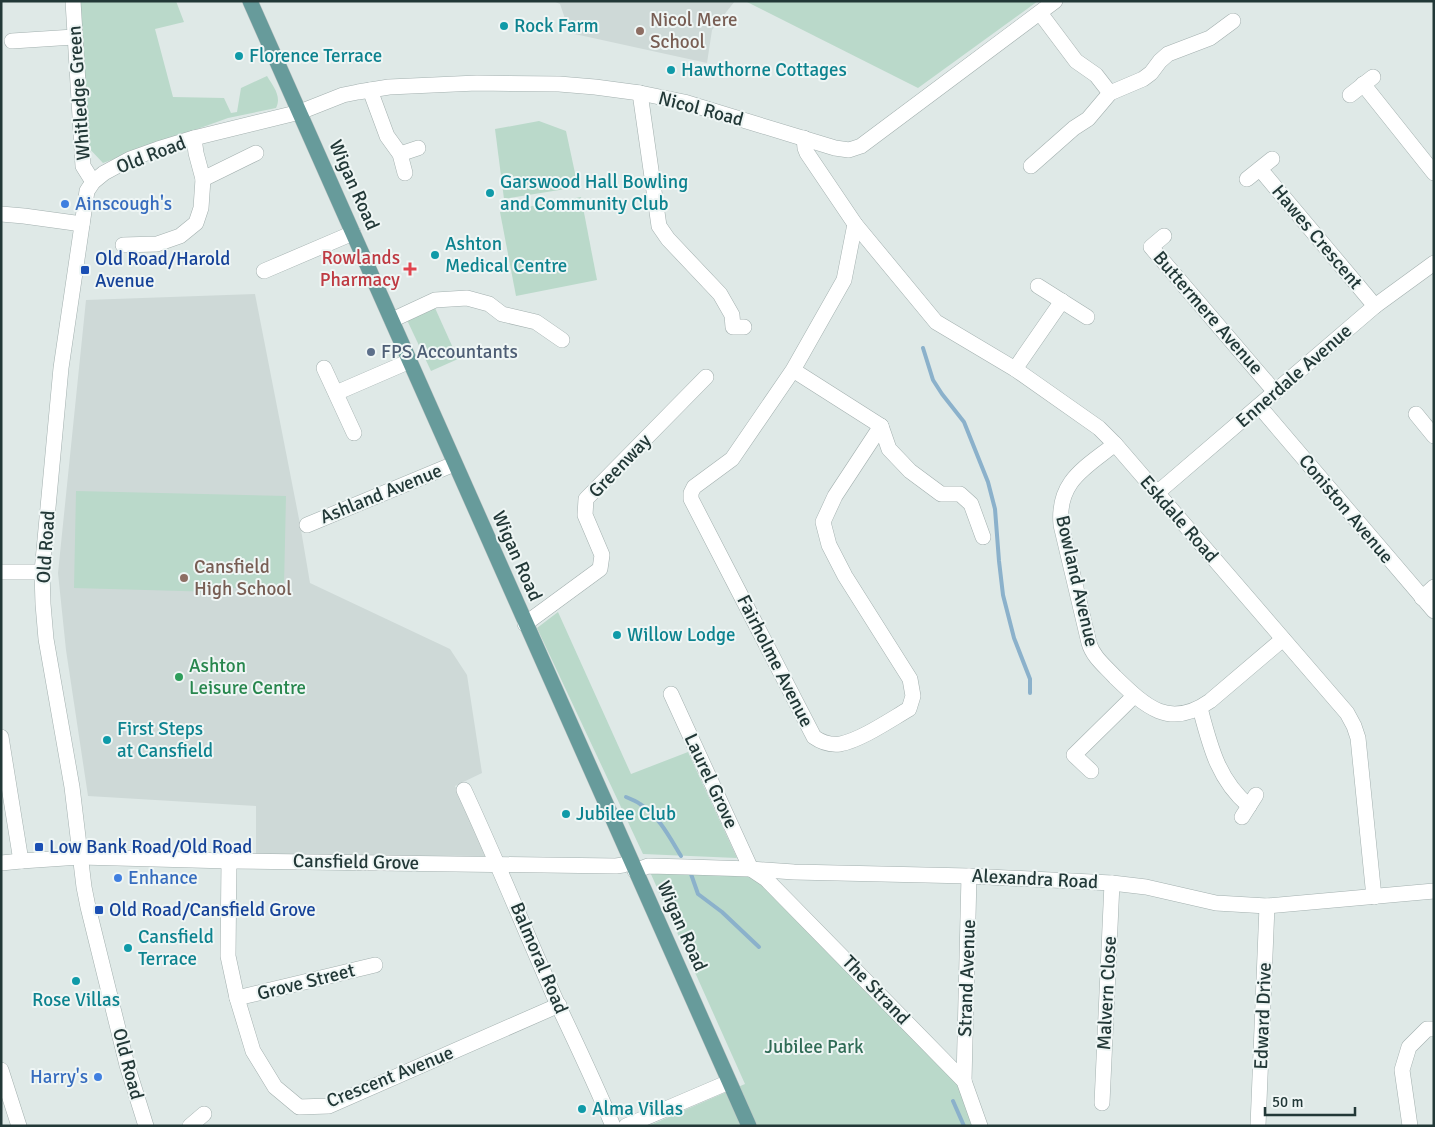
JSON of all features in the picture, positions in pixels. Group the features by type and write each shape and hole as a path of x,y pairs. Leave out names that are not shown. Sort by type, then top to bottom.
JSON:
{"main road":[{"name":"Wigan Road","path":"250,1 749,1126"}],"street":[{"name":"Whitledge Green","path":"73,1 83,166 93,182"},
{"name":"Nicol Road","path":"300,112 343,95 388,87 477,83 568,85 640,93 684,102 835,148 849,150 861,146 1055,1"},
{"path":"1040,13 1076,61 1096,75 1110,93"},
{"path":"1030,168 1074,128 1088,119 1110,93 1143,79 1168,54 1210,38 1233,20"},
{"path":"12,41 74,37"},
{"path":"1350,95 1368,80 1434,172"},
{"path":"370,90 387,136 400,154 405,173"},
{"path":"640,93 659,226 668,239 720,294 732,315 734,327 744,327"},
{"name":"Old Road","path":"146,1126 127,1065 84,887 72,787 46,639 43,604 42,572 61,368 87,191 93,182 130,159 194,138 300,112"},
{"path":"123,245 157,244 180,236 196,223 201,208 203,179 194,138"},
{"name":"Eskdale Road","path":"804,138 807,153 855,224 936,322 1015,369 1099,428 1115,444 1347,713 1358,738 1374,897"},
{"path":"400,154 418,148"},
{"path":"203,179 256,153"},
{"name":"Hawes Crescent","path":"1247,179 1266,164 1374,306"},
{"path":"1,214 82,224"},
{"name":"Fairholme Avenue","path":"855,224 844,280 793,370 732,459 694,488 691,494 691,499 814,737 820,741 838,744 858,738 909,709 913,696 910,679 845,576 829,545 823,522 835,496 881,426"},
{"path":"264,271 353,233"},
{"name":"Buttermere Avenue","path":"1164,236 1151,247 1275,392"},
{"name":"Ennerdale Avenue","path":"1157,493 1374,306 1434,263"},
{"path":"1038,286 1087,317"},
{"path":"392,320 436,300 467,298 489,304 502,314 536,322 562,340"},
{"path":"1015,369 1062,302"},
{"path":"336,394 410,362"},
{"path":"324,368 354,433"},
{"path":"793,370 881,426 889,449 910,470 941,494 960,494 970,504 975,530"},
{"name":"Greenway","path":"525,624 600,569 602,555 585,515 586,499 706,377"},
{"name":"Coniston Avenue","path":"1260,406 1434,611"},
{"name":"Bowland Avenue","path":"1115,444 1069,484 1060,507 1060,520 1091,650 1095,656 1134,696 1151,708 1166,713 1182,714 1200,708 1210,701 1283,639"},
{"name":"Ashland Avenue","path":"307,525 454,464"},
{"path":"1,572 42,572"},
{"path":"1422,598 1434,587"},
{"name":"Laurel Grove","path":"671,694 751,869"},
{"path":"1090,771 1074,755 1134,696"},
{"path":"1200,708 1221,773 1233,791 1249,806"},
{"path":"1,736 20,861"},
{"name":"Balmoral Road","path":"464,790 613,1126"},
{"name":"Cansfield Grove","path":"1,864 80,857 228,861 633,866"},
{"name":"Crescent Avenue","path":"228,861 228,956 237,998 254,1051 275,1088 299,1107 328,1106 559,1005"},
{"name":"Alexandra Road","path":"633,866 1112,882 1146,887 1216,903 1267,906 1434,891"},
{"name":"The Strand","path":"751,869 766,879 964,1081 980,1126"},
{"name":"Strand Avenue","path":"964,1081 969,876"},
{"name":"Malvern Close","path":"1101,1103 1112,882"},
{"name":"Edward Drive","path":"1258,1126 1267,906"},
{"name":"Grove Street","path":"237,998 375,965"},
{"path":"1410,1126 1402,1070 1409,1047 1427,1029 1434,1029"},
{"path":"1,1070 3,1086 19,1126"},
{"path":"626,1126 729,1082"},
{"path":"190,1126 204,1114"}],"shaded area":[{"name":"Nicol Mere School","path":"553,1 735,1 712,30 707,63 570,33 560,4"},
{"name":"Cansfield High School","path":"255,294 310,583 450,649 467,675 482,773 455,786 487,856 256,855 256,806 88,796 66,650 58,573 86,300"}],"green space":[{"path":"80,1 176,1 184,22 155,29 173,97 224,98 231,113 237,112 241,88 267,76 277,95 278,104 276,108 228,118 103,163 86,145"},
{"path":"745,1 1038,1 918,88"},
{"path":"539,121 566,131 578,187 504,199 495,129"},
{"path":"581,197 597,280 516,296 500,212"},
{"path":"435,308 458,359 431,371 407,320"},
{"path":"76,491 286,496 284,586 272,586 272,589 228,588 228,584 217,584 217,592 74,588"},
{"path":"558,612 631,774 688,752 737,858 643,854 537,628"},
{"name":"Jubilee Park","path":"650,872 754,877 964,1085 978,1126 648,1126 745,1084"}],"waterway":[{"path":"923,348 933,380 964,422 988,482 995,509 1003,595 1014,638 1030,679 1030,693"},
{"path":"626,797 638,803 653,815 664,828 681,856"},
{"path":"691,874 698,894 722,912 759,947"},
{"path":"953,1101 964,1126"}],"place":[{"name":"Rock Farm","path":"504,26"},
{"name":"Nicol Mere School","path":"640,31"},
{"name":"Florence Terrace","path":"239,56"},
{"name":"Hawthorne Cottages","path":"671,70"},
{"name":"Garswood Hall Bowling and Community Club","path":"490,193"},
{"name":"Ainscough's","path":"65,204"},
{"name":"Ashton Medical Centre","path":"435,255"},
{"name":"Rowlands Pharmacy","path":"410,269"},
{"name":"Old Road/Harold Avenue","path":"85,270"},
{"name":"FPS Accountants","path":"371,352"},
{"name":"Cansfield High School","path":"184,578"},
{"name":"Willow Lodge","path":"617,635"},
{"name":"Ashton Leisure Centre","path":"179,677"},
{"name":"First Steps at Cansfield","path":"107,740"},
{"name":"Jubilee Club","path":"566,814"},
{"name":"Low Bank Road/Old Road","path":"39,847"},
{"name":"Enhance","path":"118,878"},
{"name":"Old Road/Cansfield Grove","path":"99,910"},
{"name":"Cansfield Terrace","path":"128,948"},
{"name":"Rose Villas","path":"76,981"},
{"name":"Harry's","path":"98,1077"},
{"name":"Alma Villas","path":"582,1109"}]}
